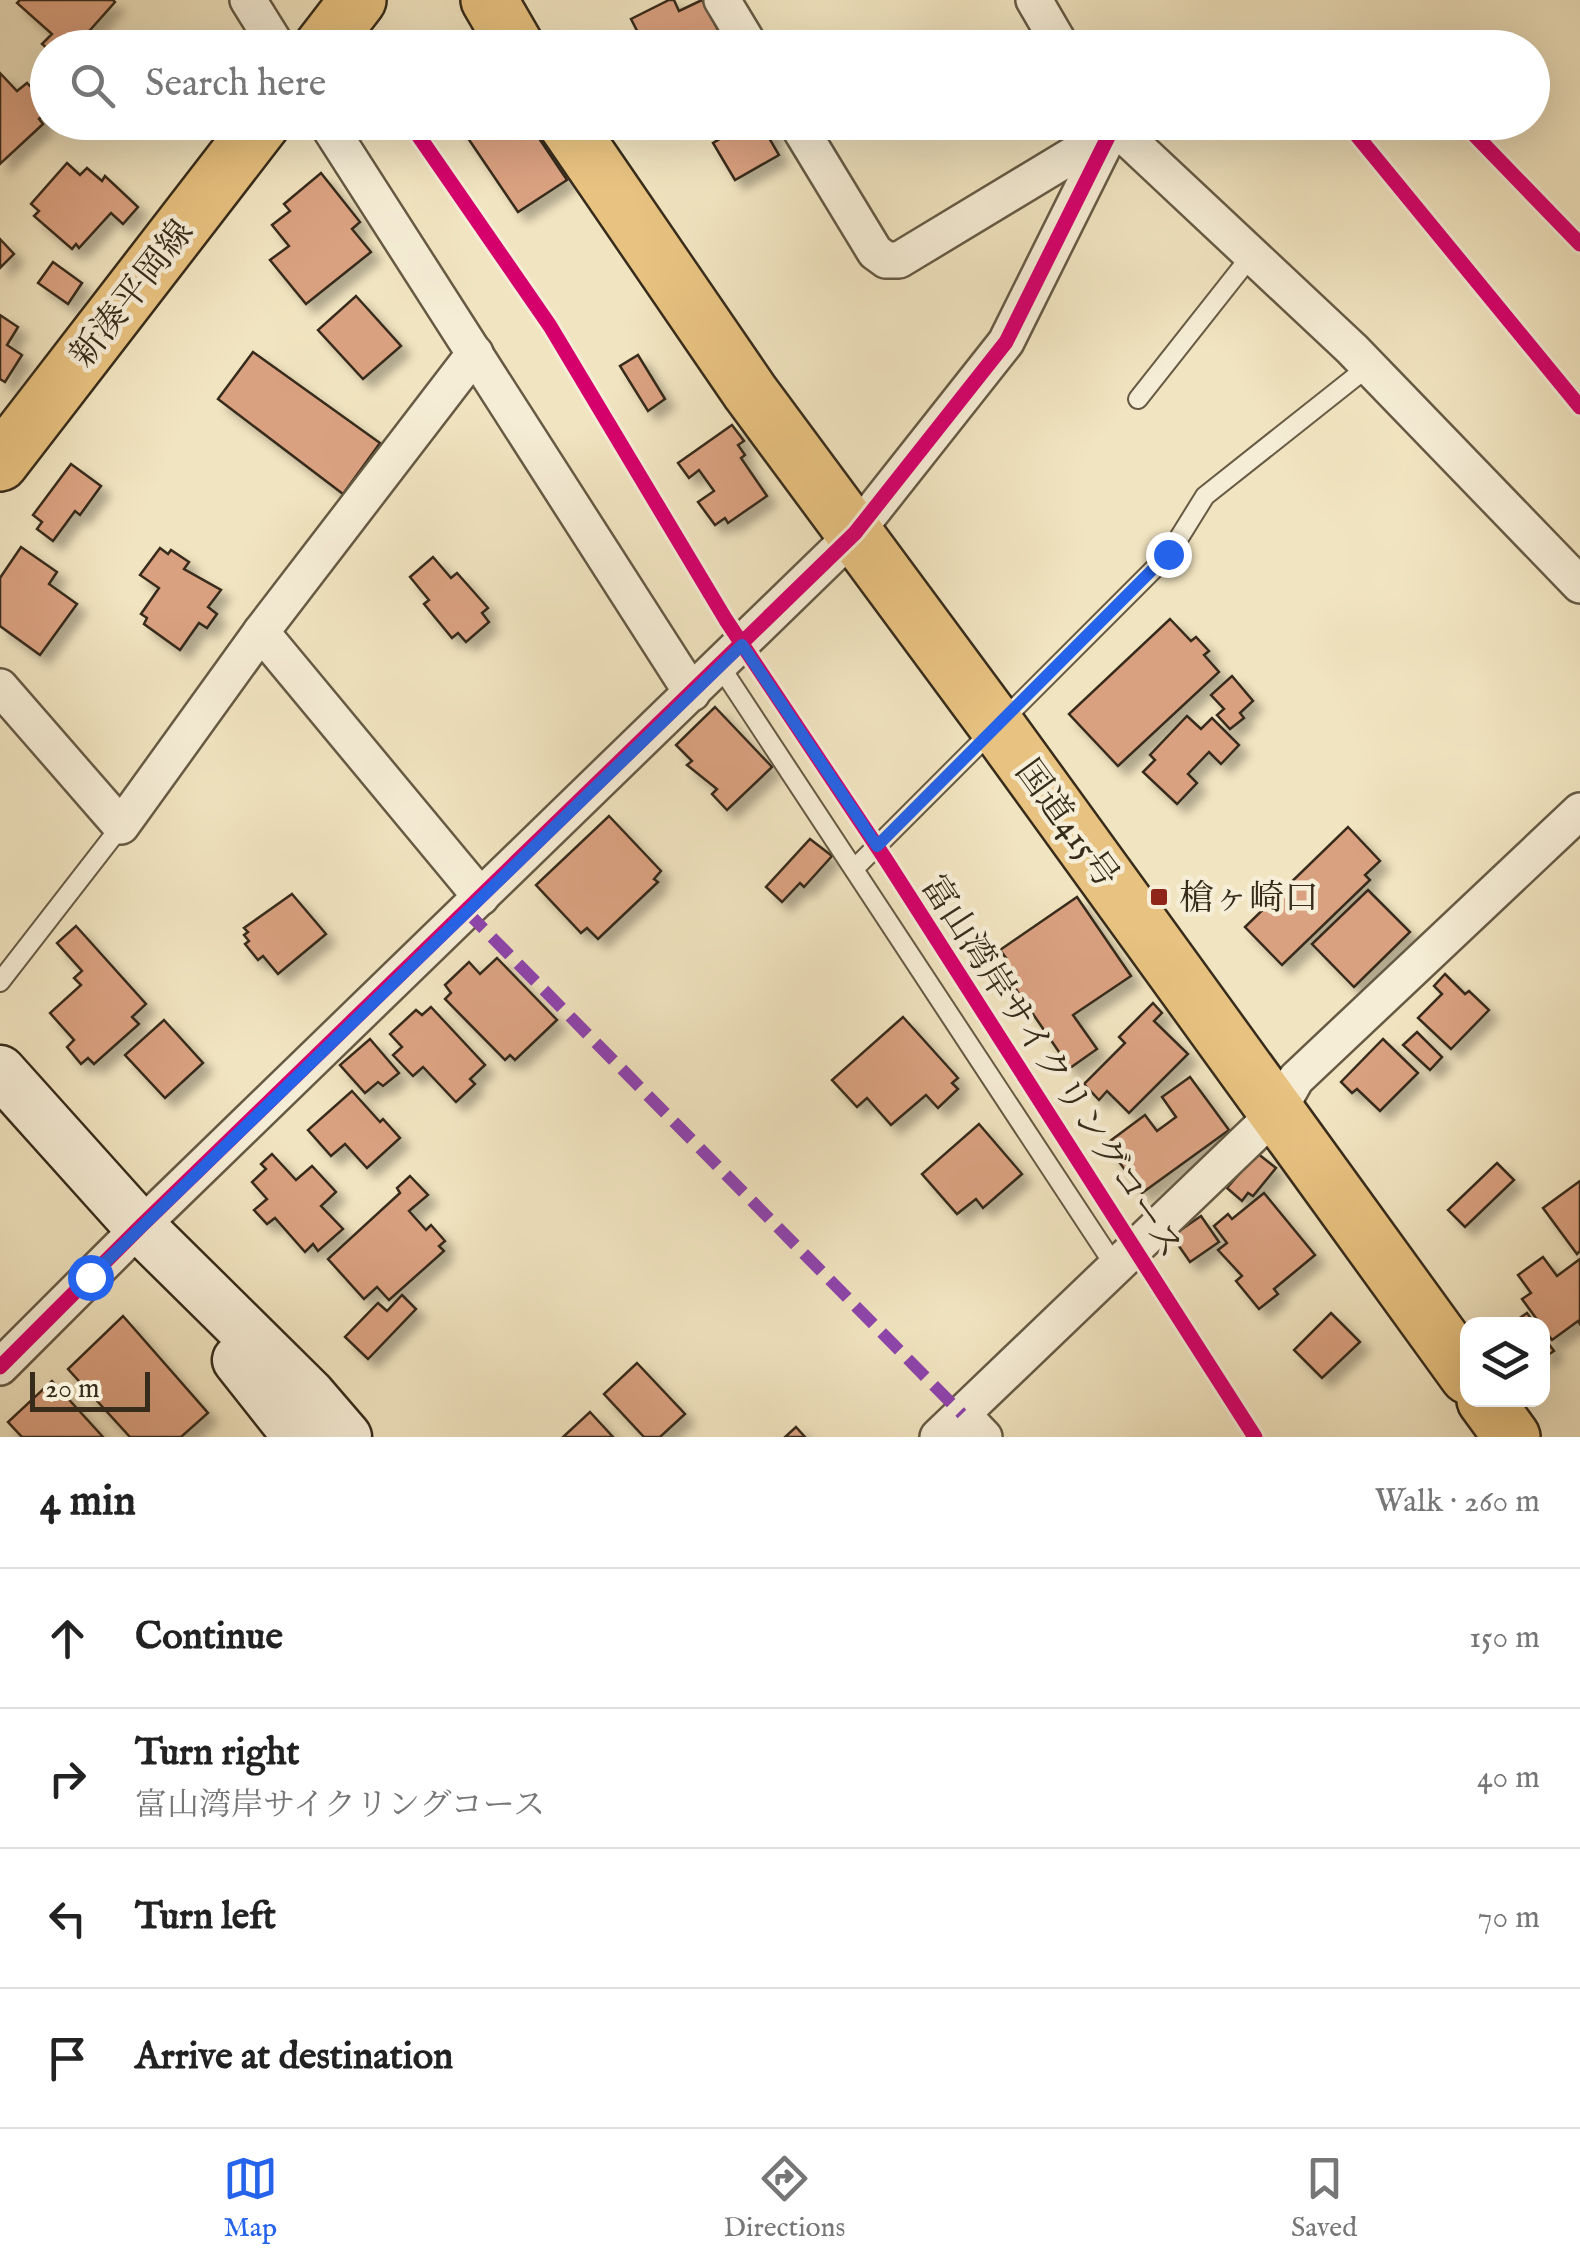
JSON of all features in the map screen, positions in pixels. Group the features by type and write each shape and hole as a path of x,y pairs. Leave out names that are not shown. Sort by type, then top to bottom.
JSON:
{"main road":[{"path":"335,30 358,0"},
{"path":"489,0 506,30"},
{"name":"新湊平岡線","path":"0,463 249,140"},
{"name":"国道415号","path":"577,140 750,392 1460,1365"},
{"path":"1490,1407 1512,1437"}],"street":[{"path":"248,0 267,30"},
{"path":"722,0 740,30"},
{"path":"1034,0 1052,30"},
{"path":"338,140 692,693"},
{"path":"807,140 874,252 886,260 899,260 1098,140"},
{"path":"5,1355 855,533 1006,342 1105,140"},
{"path":"1122,140 1368,366 1580,585"},
{"path":"0,687 121,826 261,632 475,352"},
{"path":"261,632 481,897"},
{"path":"962,1429 1115,1266 1278,1112 1296,1078 1580,810"},
{"path":"0,1071 140,1227 309,1394 346,1437"},
{"path":"140,1227 299,1437"}],"lane":[{"path":"1138,400 1251,256"},
{"path":"854,869 1168,554 1204,496 1368,366"},
{"path":"720,666 1115,1266"},
{"path":"0,982 121,826"}],"building":[{"path":"669,0 674,0 679,11 702,0 718,30 637,30 631,19"},
{"path":"115,2 90,30 47,30 17,3"},
{"path":"0,73 17,91 27,83 30,86 30,136 0,164"},
{"path":"469,140 540,140 567,180 518,212"},
{"path":"770,140 779,155 735,180 713,143"},
{"path":"67,163 80,175 87,168 102,181 105,176 138,207 123,224 111,213 79,248 76,244 72,249 34,216 39,211 31,204"},
{"path":"321,173 360,222 352,229 371,252 306,304 270,260 289,246 272,225 290,211 284,204"},
{"path":"0,239 14,254 0,268"},
{"path":"53,262 82,283 68,304 38,283"},
{"path":"356,296 401,346 363,379 318,330"},
{"path":"0,315 18,327 7,345 22,355 5,382 0,379"},
{"path":"253,352 380,443 343,494 218,399"},
{"path":"638,355 665,399 648,411 620,366"},
{"path":"732,425 744,441 738,445 745,455 741,458 767,496 728,523 725,518 715,525 698,502 714,491 699,470 689,478 678,463"},
{"path":"71,464 101,486 80,515 75,511 53,541 37,529 42,522 33,515"},
{"path":"21,547 57,572 49,584 77,604 40,655 0,626 0,578"},
{"path":"160,548 189,562 184,569 221,590 208,607 217,614 207,628 199,623 180,650 144,624 147,618 141,614 159,588 140,575"},
{"path":"433,557 451,578 457,573 488,608 482,613 489,622 466,642 458,633 452,638 424,604 429,600 410,577"},
{"path":"1170,619 1191,641 1196,637 1209,651 1204,655 1219,672 1118,766 1069,714"},
{"path":"1232,676 1253,701 1240,713 1244,718 1230,729 1217,715 1224,709 1211,695"},
{"path":"715,707 772,767 727,810 712,794 717,789 687,765 692,761 676,745"},
{"path":"1187,716 1201,729 1212,718 1239,745 1221,764 1209,752 1188,774 1197,783 1177,804 1143,772 1155,760 1150,755"},
{"path":"609,816 661,871 654,879 658,882 598,939 587,928 581,933 536,885"},
{"path":"1348,827 1380,861 1365,875 1370,880 1282,965 1245,927"},
{"path":"810,839 832,856 804,887 800,883 782,902 766,887"},
{"path":"1368,890 1410,932 1354,987 1312,944"},
{"path":"292,894 326,934 278,974 263,956 258,960 245,944 249,941 244,928"},
{"path":"1077,897 1131,976 1073,1015 1097,1049 1070,1068 998,963 1006,958 1000,950"},
{"path":"76,926 146,1004 132,1017 139,1024 94,1064 88,1058 81,1064 67,1047 74,1040 50,1013 81,985 74,978 82,971 57,943"},
{"path":"497,958 557,1020 515,1060 510,1055 505,1060 445,999 451,993 445,985 469,962 480,974"},
{"path":"1445,974 1489,1010 1451,1049 1418,1018 1442,994 1434,986"},
{"path":"1153,1003 1162,1013 1154,1021 1188,1054 1129,1113 1107,1091 1099,1100 1084,1084 1125,1043 1119,1037"},
{"path":"431,1007 485,1065 470,1079 475,1084 456,1102 423,1067 413,1076 393,1055 402,1047 390,1034 416,1010 422,1015"},
{"path":"903,1017 958,1078 952,1083 958,1089 938,1108 926,1095 891,1125 867,1098 857,1107 832,1080"},
{"path":"164,1020 203,1063 165,1098 125,1055"},
{"path":"1417,1032 1442,1057 1430,1070 1403,1045"},
{"path":"370,1039 399,1073 383,1086 378,1082 365,1093 340,1065"},
{"path":"1383,1039 1418,1073 1380,1111 1357,1089 1352,1093 1341,1082"},
{"path":"1190,1077 1229,1130 1142,1193 1106,1144 1145,1115 1157,1131 1176,1117 1162,1097"},
{"path":"352,1091 400,1138 367,1168 345,1144 331,1156 308,1130"},
{"path":"979,1124 1022,1174 983,1208 976,1199 957,1214 922,1174"},
{"path":"1257,1153 1276,1168 1253,1196 1248,1193 1242,1201 1227,1188"},
{"path":"272,1154 296,1180 312,1166 336,1192 321,1206 343,1229 318,1251 313,1244 305,1252 275,1218 267,1224 254,1210 267,1199 252,1182 266,1169 261,1164"},
{"path":"1497,1163 1514,1180 1465,1227 1448,1210"},
{"path":"410,1176 428,1195 409,1211 426,1230 431,1225 445,1241 439,1246 444,1251 389,1300 377,1287 364,1299 328,1259 400,1193 397,1188"},
{"path":"1580,1181 1580,1251 1577,1254 1543,1208"},
{"path":"1264,1193 1315,1255 1274,1289 1278,1294 1259,1309 1236,1281 1242,1276 1218,1250 1227,1243 1214,1226 1228,1214 1232,1219"},
{"path":"1201,1216 1219,1242 1190,1262 1172,1236"},
{"path":"1543,1257 1557,1276 1580,1259 1580,1324 1578,1321 1552,1340 1550,1317 1535,1317 1522,1299 1531,1293 1518,1275"},
{"path":"402,1295 416,1309 368,1359 345,1337 378,1303 387,1311"},
{"path":"1331,1313 1360,1342 1322,1378 1294,1350"},
{"path":"123,1316 208,1413 181,1437 130,1437 68,1369"},
{"path":"637,1363 685,1414 660,1437 644,1437 604,1394"},
{"path":"52,1381 103,1437 22,1437 8,1422"},
{"path":"590,1412 613,1437 563,1437"},
{"path":"796,1427 805,1437 785,1437"}],"marked path":[{"path":"466,911 962,1414"}],"cycle path":[{"name":"富山湾岸サイクリングコース","path":"421,140 550,326 726,620 886,860 1255,1437"},
{"path":"0,1367 855,533 1006,342 1107,140"},
{"path":"1361,140 1580,407"},
{"path":"1479,140 1580,244"}],"place":[{"name":"槍ヶ崎口","path":"1159,897"}],"route":[{"path":"90,1277 742,645 877,846 1168,554"}]}
